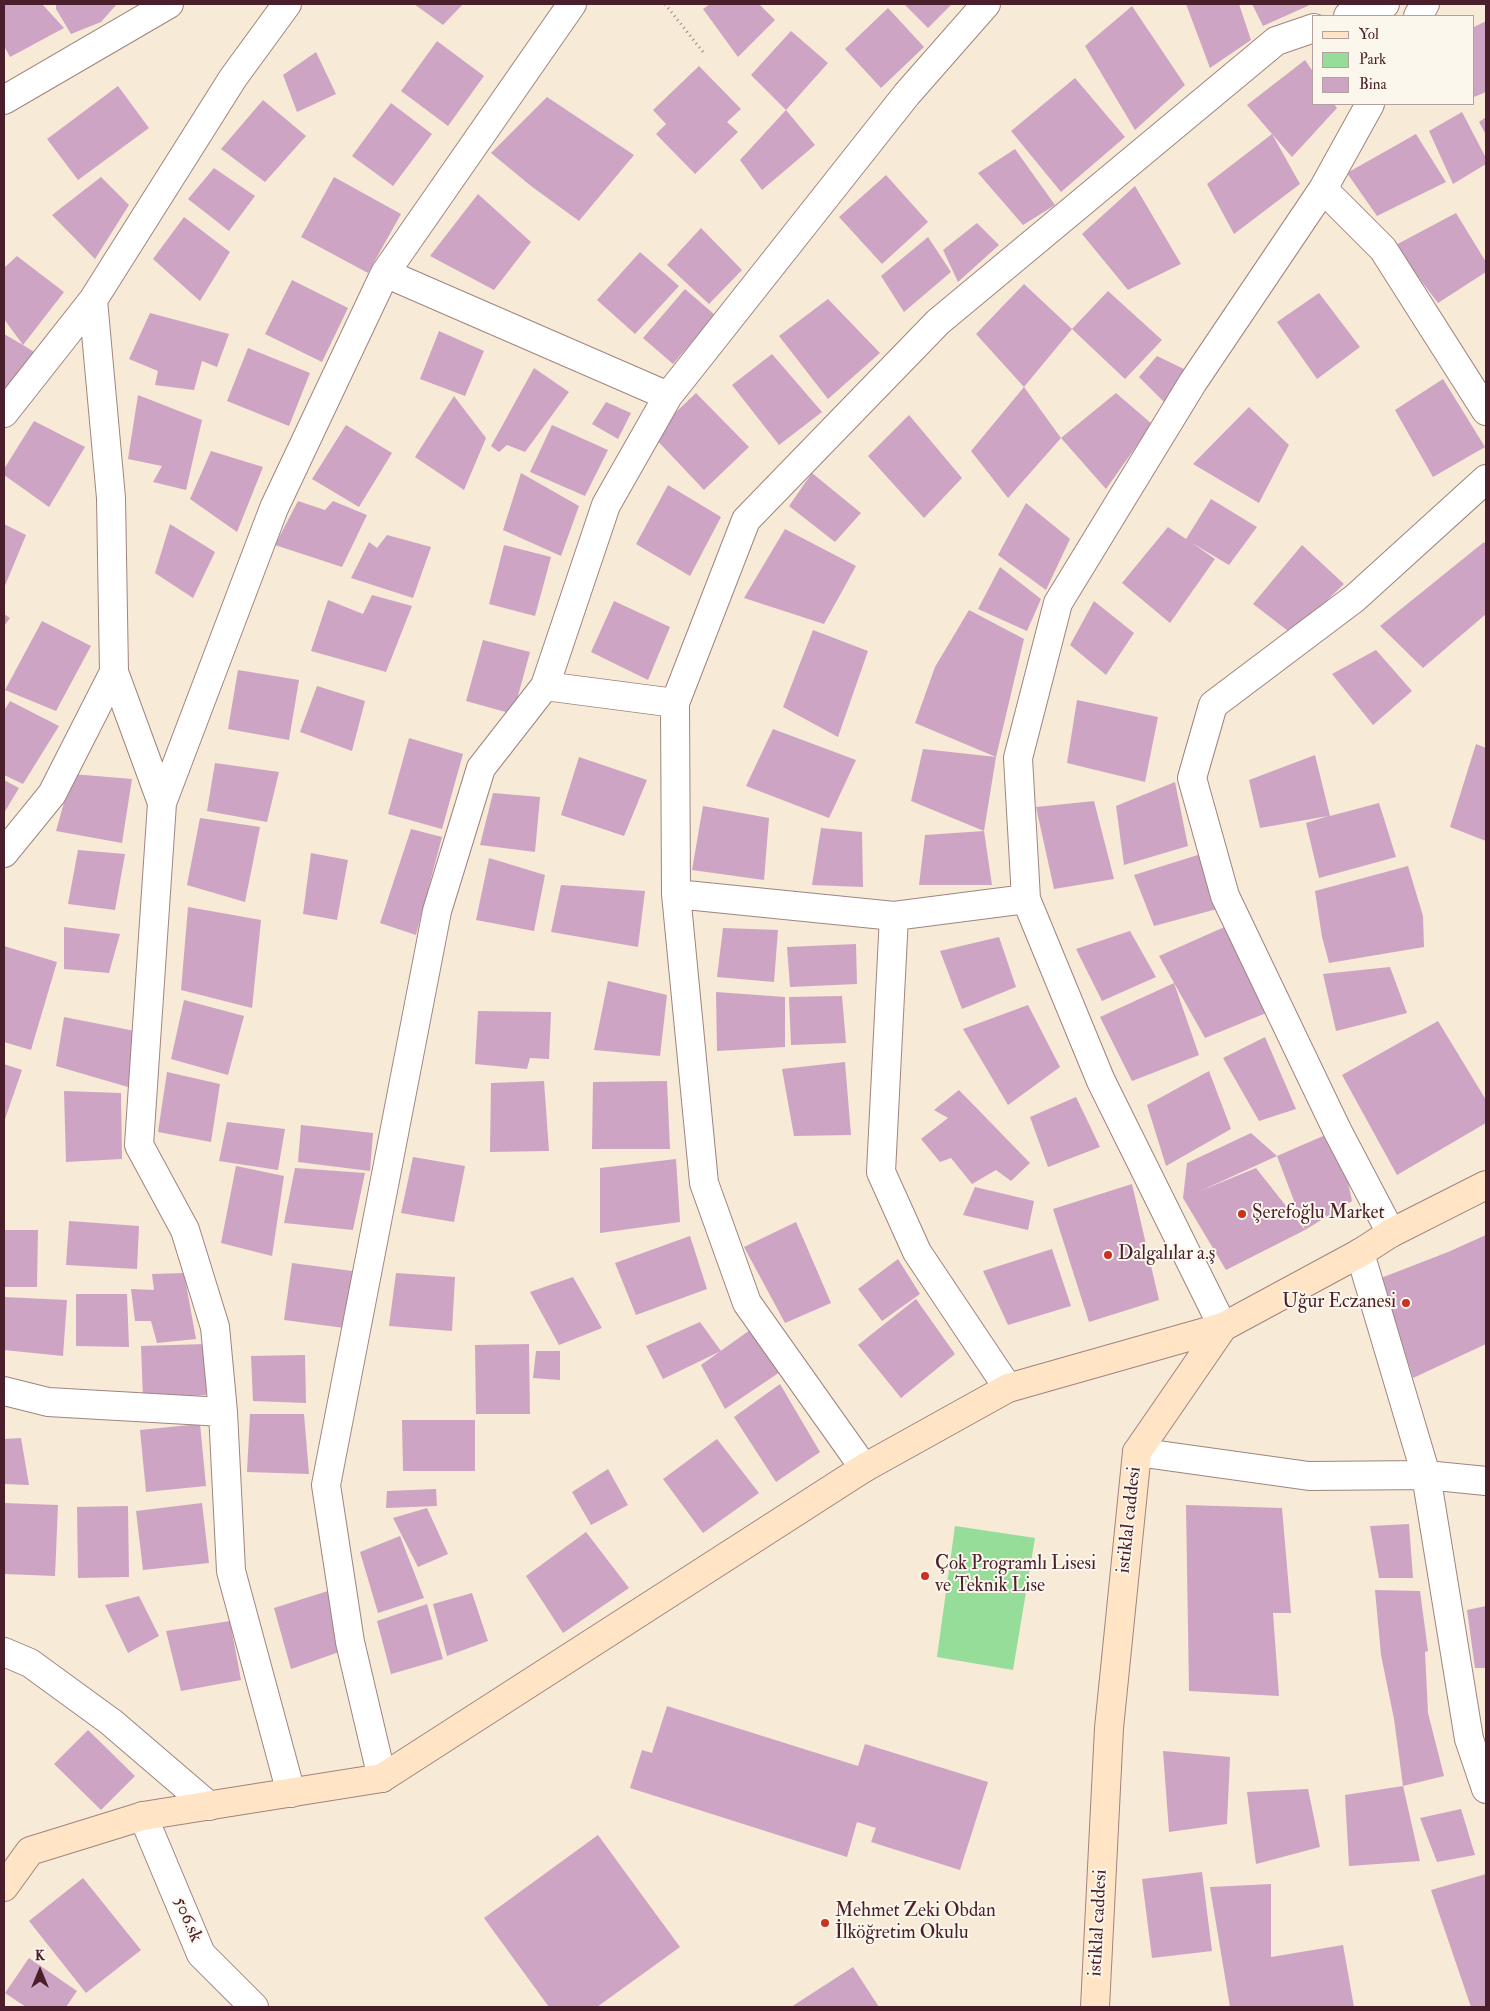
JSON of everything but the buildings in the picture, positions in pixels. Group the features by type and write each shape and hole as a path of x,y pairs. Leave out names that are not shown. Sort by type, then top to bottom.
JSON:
{"main road":[{"name":"istiklal caddesi","path":"1095,2007 1109,1728 1137,1452 1223,1327 1360,1253 1391,1233 1486,1185"},
{"path":"4,1887 30,1851 143,1816 382,1778 864,1468 1008,1388 1223,1327"}],"street":[{"path":"4,100 169,4"},
{"path":"4,413 93,300 233,78 287,4"},
{"path":"291,1793 231,1571 223,1412 215,1327 185,1230 139,1146 162,803 274,508 385,273 572,4"},
{"path":"382,1778 350,1642 326,1485 438,911 481,768 545,686 606,505 668,396 907,94 986,4"},
{"path":"1351,15 1385,4"},
{"path":"1419,15 1425,4"},
{"path":"864,1468 747,1303 704,1182 676,894 675,703 746,520 938,322 1276,41 1312,29"},
{"path":"1223,1327 1101,1081 1026,899 1018,758 1058,603 1193,382 1323,189 1369,105"},
{"path":"1323,189 1383,249 1486,411"},
{"path":"385,273 668,396"},
{"path":"93,300 112,498 114,672 162,803"},
{"path":"1391,1233 1337,1130 1225,896 1192,778 1213,704 1355,598 1486,479"},
{"path":"4,853 52,794 114,672"},
{"path":"545,686 675,703"},
{"path":"676,894 894,916 1026,899"},
{"path":"894,916 881,1172 917,1252 1008,1388"},
{"path":"1360,1253 1426,1475 1469,1739 1486,1788"},
{"path":"4,1391 48,1402 223,1412"},
{"path":"1137,1452 1309,1476 1426,1475 1486,1481"},
{"path":"4,1652 30,1663 111,1722 209,1806"},
{"name":"506.sk","path":"143,1816 201,1954 254,2007"}],"path":[{"path":"665,4 704,52"}],"green space":[{"path":"955,1526 1035,1538 1013,1670 937,1657"}],"place":[{"name":"Şerefoğlu Market","path":"1242,1214"},
{"name":"Dalgalılar a.ş","path":"1108,1255"},
{"name":"Uğur Eczanesi","path":"1406,1303"},
{"name":"Çok Programlı Lisesi ve Teknik Lise","path":"925,1576"},
{"name":"Mehmet Zeki Obdan İlköğretim Okulu","path":"825,1923"}]}
